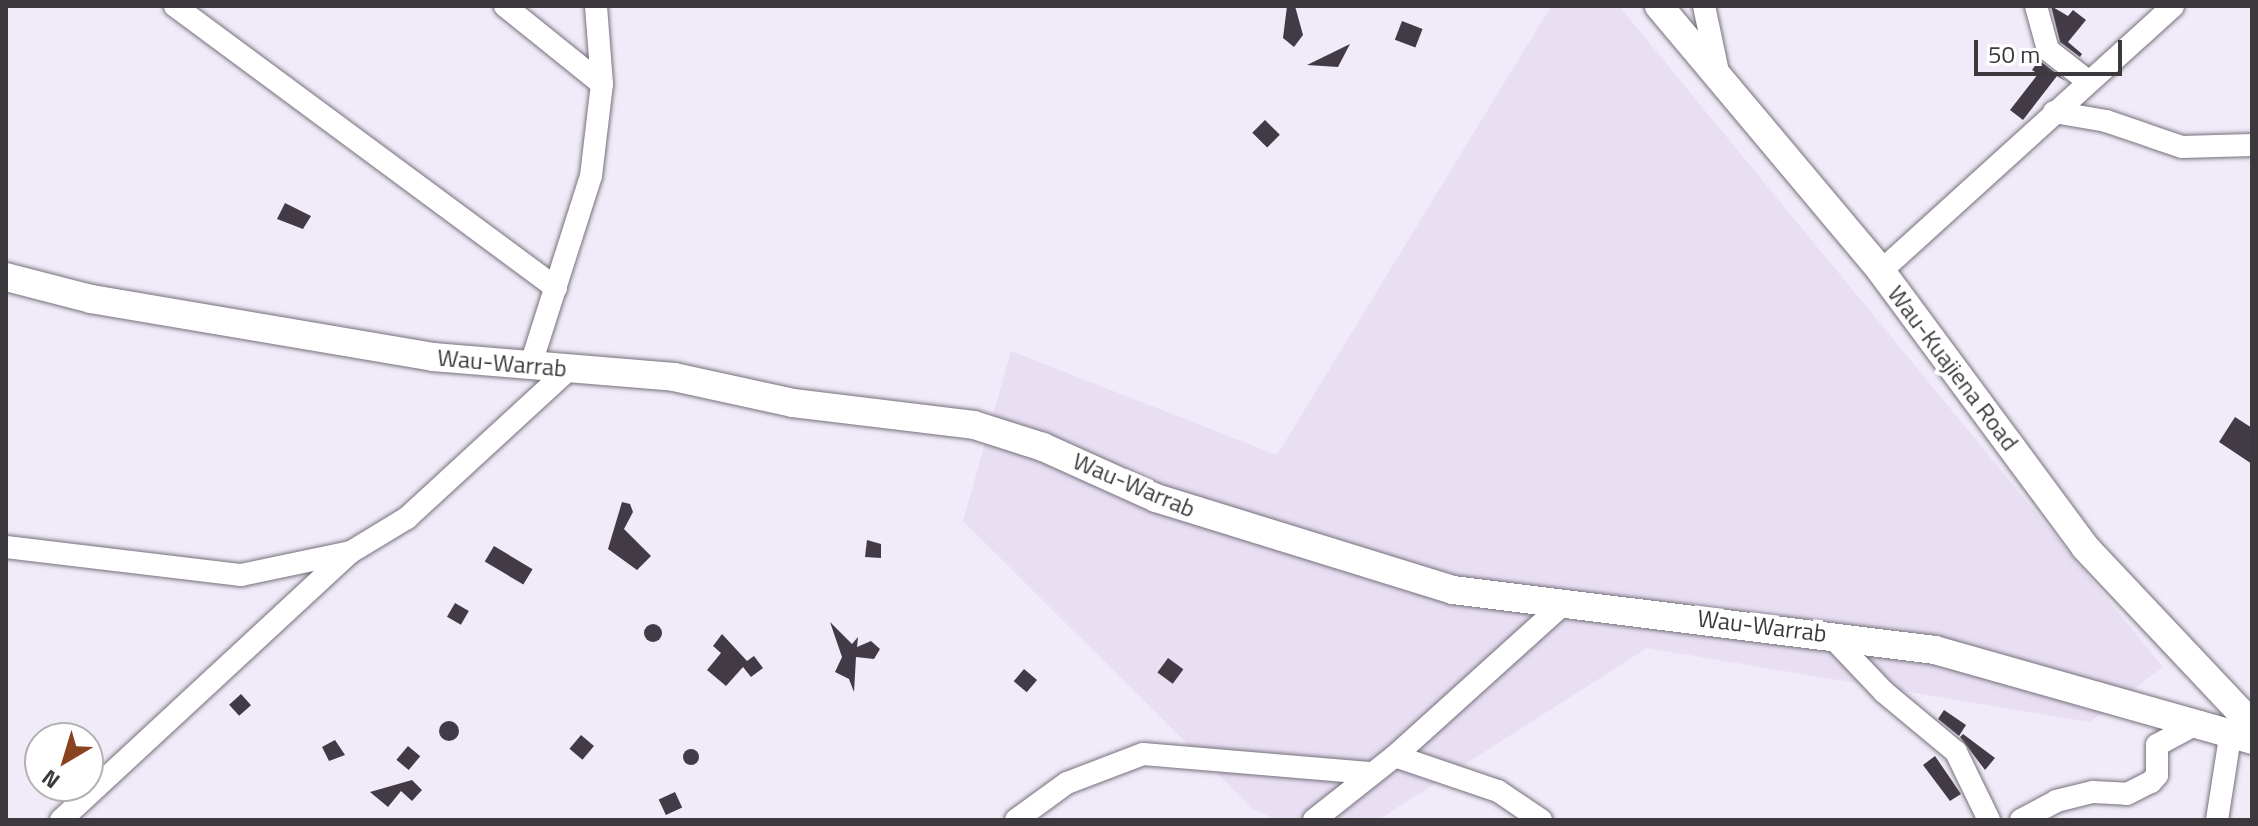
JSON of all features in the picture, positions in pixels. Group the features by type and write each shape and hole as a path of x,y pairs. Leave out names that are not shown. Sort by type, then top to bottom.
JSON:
{"main road":[{"name":"Wau-Kuajiena Road","path":"1659,6 1718,72 1881,271 2085,547 2245,732"},
{"name":"Wau-Warrab","path":"6,277 91,299 433,357 674,377 793,403 974,425 1043,447 1156,498 1375,569 1453,590 1829,634 1949,653 2245,732"}],"street":[{"path":"175,6 556,288"},
{"path":"505,6 602,84"},
{"path":"530,367 591,176 602,84 596,6"},
{"path":"1704,6 1718,72"},
{"path":"2036,6 2048,50 2089,82"},
{"path":"1881,271 2173,6"},
{"path":"2054,112 2106,121 2182,147 2252,145"},
{"path":"60,820 351,552 407,518 569,369"},
{"path":"6,547 241,575 351,552"},
{"path":"1314,820 1369,773 1395,756 1562,605"},
{"path":"1829,634 1884,692 1956,752 1989,820"},
{"path":"2021,820 2056,801 2093,792 2127,794 2151,782 2157,775 2157,745 2200,722"},
{"path":"2217,820 2245,732"},
{"path":"1016,820 1067,783 1143,754 1369,773"},
{"path":"1395,756 1498,791 1541,820"}],"shaded area":[{"path":"1551,6 1619,6 2163,667 2090,722 1647,648 1378,820 1277,820 1253,809 963,521 1011,351 1277,455"}],"building":[{"path":"1287,6 1295,6 1303,35 1294,47 1283,38"},
{"path":"2051,6 2068,16 2073,10 2086,20 2068,42 2082,54 2080,57 2060,42"},
{"path":"1402,21 1423,29 1415,48 1395,40"},
{"path":"1350,44 1338,67 1307,65"},
{"path":"2039,60 2066,81 2057,76 2023,120 2010,110 2038,74 2032,70"},
{"path":"1265,120 1280,135 1267,148 1252,133"},
{"path":"285,203 311,216 303,229 277,219"},
{"path":"2235,417 2252,428 2252,464 2219,442"},
{"path":"622,502 630,504 633,512 624,529 651,556 637,570 608,549"},
{"path":"867,540 881,544 881,558 865,557"},
{"path":"494,546 533,569 523,585 485,561"},
{"path":"455,603 469,611 461,625 447,617"},
{"path":"830,622 852,644 858,637 857,647 871,641 880,649 874,659 856,657 854,692 849,679 835,672 842,657"},
{"path":"649,624 657,624 662,633 660,640 649,642 644,637 644,629"},
{"path":"722,634 747,661 754,656 763,668 751,677 743,667 726,686 707,670 721,653 713,646"},
{"path":"1168,658 1183,669 1173,684 1157,673"},
{"path":"1024,669 1037,680 1027,692 1014,681"},
{"path":"241,694 251,705 239,716 229,705"},
{"path":"1944,710 1966,725 1959,736 1938,719"},
{"path":"449,721 456,724 459,731 456,738 449,741 442,738 439,731 442,724"},
{"path":"1963,734 1995,758 1985,770 1960,737"},
{"path":"581,735 594,746 582,760 569,749"},
{"path":"335,740 345,755 329,761 322,747"},
{"path":"408,746 420,756 409,770 396,760"},
{"path":"688,749 694,749 699,757 697,763 688,765 683,760 683,754"},
{"path":"1935,756 1961,794 1950,801 1923,765"},
{"path":"412,780 422,790 412,801 401,791 388,807 370,792"},
{"path":"675,792 682,807 666,815 659,800"}]}
